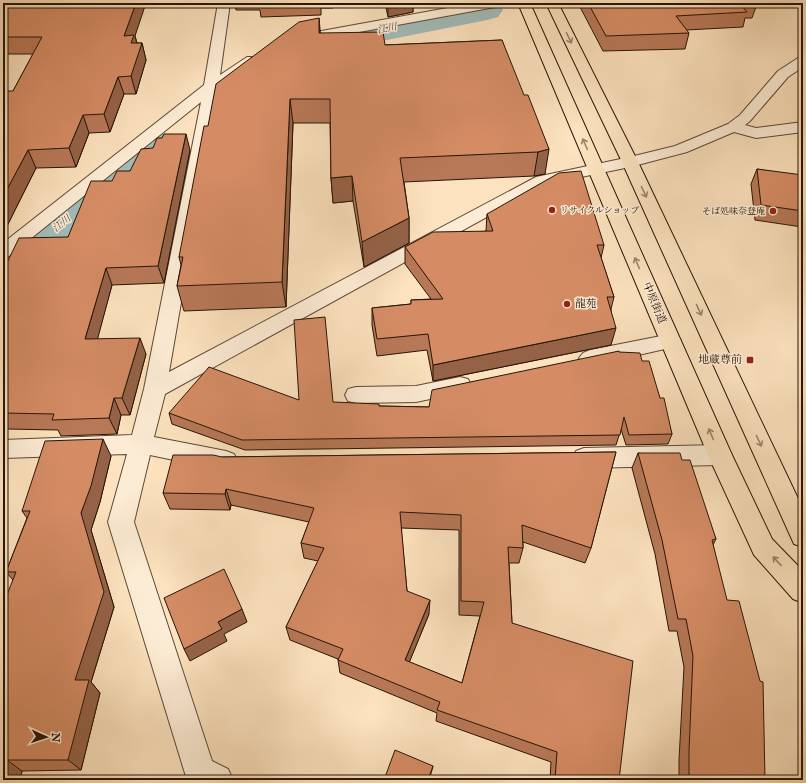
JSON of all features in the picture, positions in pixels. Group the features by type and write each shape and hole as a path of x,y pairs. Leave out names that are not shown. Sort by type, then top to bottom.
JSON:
{"main road":[{"name":"中原街道","path":"524,3 720,455 763,547 803,590"},
{"path":"552,3 630,162 803,536"}],"street":[{"path":"218,780 200,772 121,522 155,389 224,3"},
{"path":"294,40 495,3"},
{"path":"3,252 210,87 263,53"},
{"path":"155,389 542,180 596,170 681,149 733,127 745,118 782,74 803,61"},
{"path":"733,127 756,133 803,127"},
{"path":"570,362 671,341"},
{"path":"356,395 416,394 478,381"},
{"path":"3,449 141,444 228,462 243,462"},
{"path":"560,458 720,455"}],"building":[{"path":"3,3 136,3 124,36 134,35 131,43 142,43 131,76 118,77 104,114 83,115 69,148 28,150 3,197 3,91 13,91 42,37 3,37"},
{"path":"259,3 297,3 259,4"},
{"path":"588,3 757,4 740,4 747,12 676,16 689,33 606,36"},
{"path":"319,18 319,33 383,32 385,45 502,40 524,95 528,95 549,149 538,152 400,158 409,218 362,242 352,176 331,178 330,99 290,99 282,282 177,286 183,257 179,257 204,126 208,126 216,84 299,22"},
{"path":"164,134 186,134 158,266 106,268 85,339 140,338 122,398 114,398 109,418 52,420 54,414 3,413 3,271 19,238 68,237 91,181 112,181 117,171 130,171 141,149 153,148 157,138 162,138"},
{"path":"757,169 803,175 803,211 761,205"},
{"path":"581,171 604,245 597,245 614,297 607,297 616,328 433,365 428,334 377,339 372,308 411,304 411,300 443,299 405,247 433,232 493,231 487,214 559,173"},
{"path":"325,317 333,402 379,404 379,406 429,407 432,390 619,351 640,353 642,361 649,361 660,398 664,398 672,434 629,435 624,417 620,435 242,440 169,413 209,367 299,400 294,320"},
{"path":"103,439 91,486 81,513 104,592 75,680 89,680 68,760 7,760 3,773 3,605 16,572 6,572 30,511 22,511 45,441"},
{"path":"616,452 591,548 522,525 523,548 508,547 512,623 633,661 619,780 555,780 557,752 437,710 440,702 338,660 343,649 286,627 324,548 301,543 314,508 226,489 225,494 163,493 173,455 213,455 222,457","holes":["400,512 461,515 461,601 484,602 462,683 405,660 430,600 407,591"]},
{"path":"638,453 680,453 682,460 690,460 716,539 712,540 727,600 739,601 760,681 763,682 765,780 689,780 693,656 686,619 678,619 662,540"},
{"path":"224,569 242,609 218,622 222,629 184,649 164,598"},
{"path":"395,750 433,766 428,780 384,780"}],"waterway":[{"name":"江川","path":"292,48 487,10"},
{"name":"江川","path":"3,272 159,145"}],"place":[{"name":"リサイクルショップ","path":"552,210"},
{"name":"そば処味奈登庵","path":"773,211"},
{"name":"龍苑","path":"567,304"},
{"name":"地蔵尊前","path":"750,360"}]}
